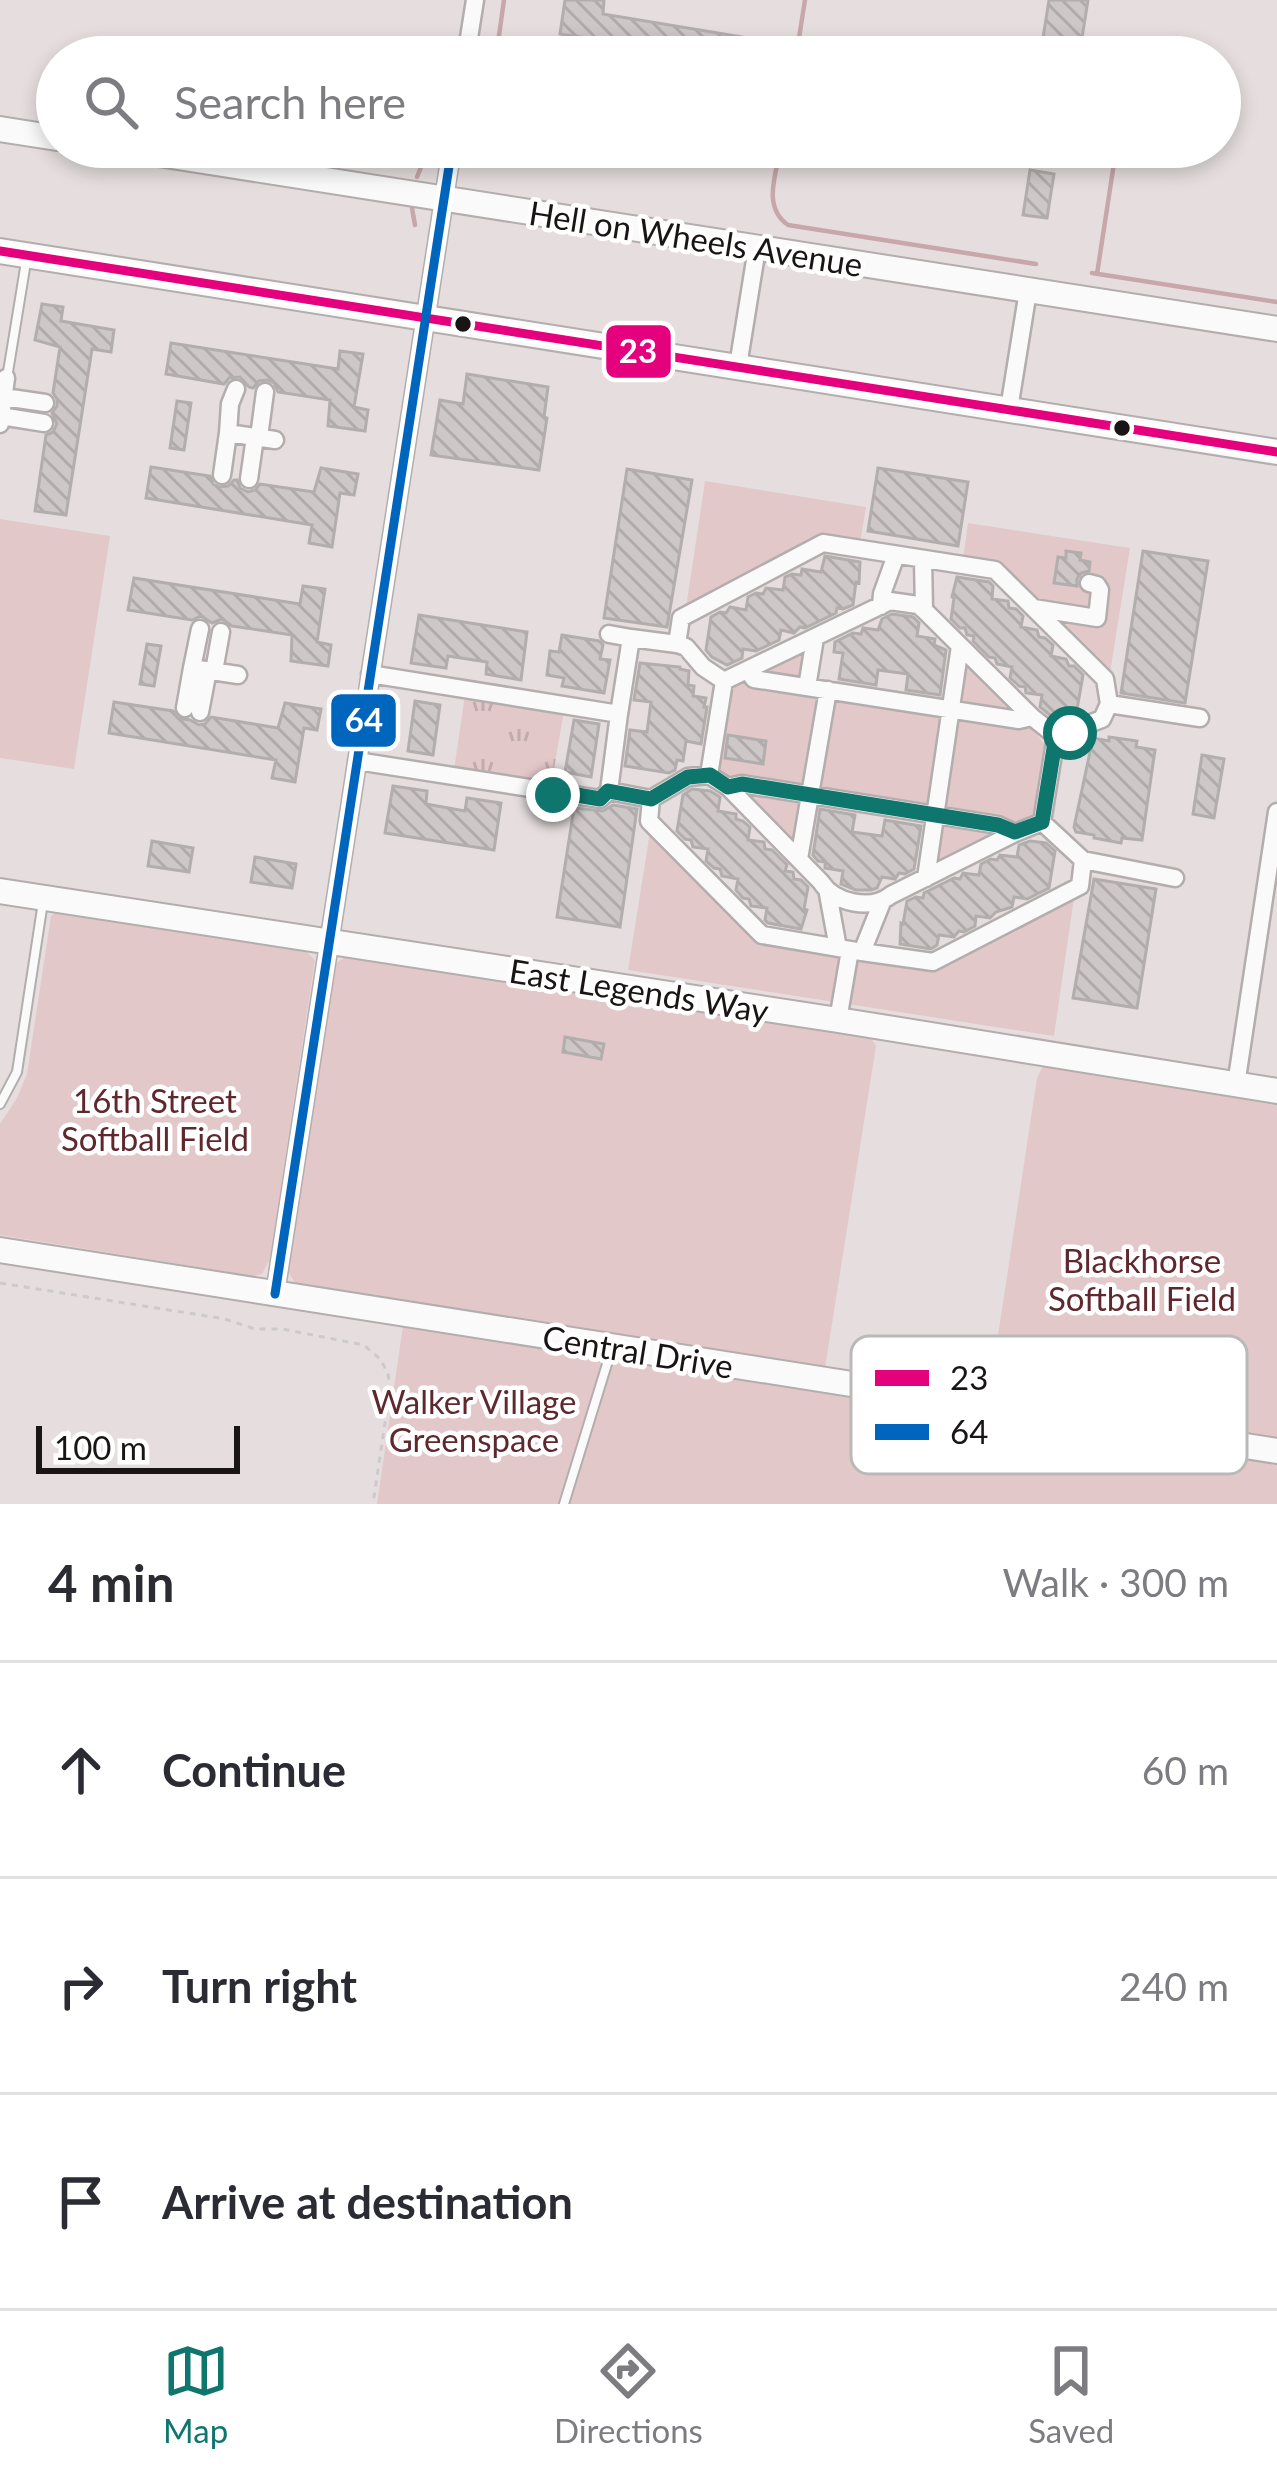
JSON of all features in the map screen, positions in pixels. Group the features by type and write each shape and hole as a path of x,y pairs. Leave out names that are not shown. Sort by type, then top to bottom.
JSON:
{"street":[{"path":"469,36 475,0"},
{"path":"0,129 36,135"},
{"name":"Hell on Wheels Avenue","path":"249,168 1277,329"},
{"path":"275,1294 448,168"},
{"path":"738,366 757,248"},
{"path":"0,250 1277,452"},
{"path":"1009,409 1028,291"},
{"path":"44,403 5,388 0,419 44,423"},
{"path":"222,475 236,389"},
{"path":"249,479 263,438 265,392"},
{"path":"228,433 263,438"},
{"path":"677,644 681,618 823,543 995,570 1105,679 1109,704 1102,719 1056,736"},
{"path":"881,606 896,554"},
{"path":"923,559 924,610"},
{"path":"1034,608 1096,617 1100,590 1089,583"},
{"path":"724,681 890,601 918,605 1056,736"},
{"path":"200,629 205,670"},
{"path":"192,710 221,632"},
{"path":"609,634 686,647 724,681"},
{"path":"357,760 600,799 608,791 631,638"},
{"path":"807,687 815,638"},
{"path":"926,878 960,646"},
{"path":"205,670 238,675"},
{"path":"748,670 754,679 1019,720 1032,717"},
{"path":"370,674 619,713"},
{"path":"710,775 724,681"},
{"path":"799,860 828,690"},
{"path":"1109,704 1200,718"},
{"path":"1042,822 1056,736"},
{"path":"608,791 651,799 688,777 710,775 728,787 821,882 850,950"},
{"path":"728,787 742,784 998,825 1015,832"},
{"path":"651,799 649,821 762,935 933,962 1080,886 1083,860"},
{"path":"1236,1085 1277,812"},
{"path":"829,894 882,902 1042,822"},
{"path":"1042,822 1083,860 1175,878"},
{"name":"East Legends Way","path":"0,891 1277,1091"},
{"path":"838,1020 850,950 882,902"},
{"name":"Central Drive","path":"0,1250 851,1384"},
{"name":"Central Drive","path":"1247,1446 1277,1451"}],"lane":[{"path":"5,388 27,255"},
{"path":"0,1104 17,1072 44,898"},
{"path":"564,1504 612,1346"}],"path":[{"path":"0,1283 364,1345 381,1360 390,1389 373,1504"}],"green space":[{"path":"705,481 866,507 860,543 824,539 686,608"},
{"path":"0,519 110,536 74,769 0,758"},
{"path":"968,523 1130,548 1110,673 995,565 963,560"},
{"path":"806,647 803,691 952,715 961,659 1020,712 1045,745 1038,807 1004,835 933,870 939,813 807,792 798,849 718,771 730,689"},
{"path":"465,695 564,711 551,786 454,770"},
{"path":"650,832 764,941 931,968 1074,898 1054,1036 628,970"},
{"name":"16th Street Softball Field","path":"60,910 303,948 315,960 270,1259 262,1274 0,1235 0,1124 27,1074 51,916"},
{"path":"348,955 869,1035 876,1046 825,1368 295,1283 285,1267 332,966"},
{"name":"Blackhorse Softball Field","path":"1043,1066 1277,1100 1277,1441 1247,1436 1247,1336 998,1336 1037,1078"},
{"name":"Walker Village Greenspace","path":"403,1326 851,1396 851,1474 1247,1474 1247,1458 1277,1463 1277,1504 377,1504"}],"building":[{"path":"565,0 604,0 603,14 736,36 574,36 560,34"},
{"path":"1049,0 1088,0 1082,36 1043,36"},
{"path":"1030,170 1054,174 1047,218 1023,215"},
{"path":"42,304 63,307 61,321 114,330 111,352 92,349 66,515 35,511 46,435 57,424 52,413 57,406 53,393 60,347 35,340"},
{"path":"171,343 338,369 340,351 363,354 354,407 368,410 365,431 328,426 330,400 278,392 268,380 253,388 240,377 224,384 166,374"},
{"path":"467,374 548,387 539,470 431,455 440,400 463,404"},
{"path":"177,401 191,403 184,450 170,448"},
{"path":"151,467 210,476 219,487 237,480 248,492 260,484 314,492 321,468 358,474 354,495 340,493 332,547 309,543 312,525 146,498"},
{"path":"878,468 968,482 958,546 868,531"},
{"path":"627,469 692,480 667,627 604,618"},
{"path":"1066,551 1081,553 1080,560 1090,562 1077,586 1054,583 1058,557 1066,558"},
{"path":"1143,551 1208,561 1185,703 1121,693"},
{"path":"825,556 860,562 853,605 837,608 836,613 794,633 781,630 779,640 756,651 743,649 742,658 727,665 706,650 711,617 730,607 746,610 748,597 763,594 766,588 783,590 785,577 801,575 802,569 821,572"},
{"path":"957,577 989,582 992,599 1008,601 1009,608 1023,616 1021,627 1037,630 1039,637 1053,645 1051,656 1066,659 1083,675 1076,715 1050,715 1040,707 1042,695 1026,693 1025,687 1010,678 1012,667 997,664 973,641 974,636 951,619"},
{"path":"134,578 300,604 303,586 325,589 317,642 331,645 328,666 291,661 292,635 232,626 222,619 212,623 201,616 192,620 128,610"},
{"path":"892,614 913,617 919,623 917,636 935,639 934,645 946,650 940,695 906,690 908,674 878,670 876,685 839,679 843,653 834,652 835,642 861,634 863,628 878,630 882,619"},
{"path":"419,615 527,632 521,680 486,674 487,662 448,656 446,668 411,663"},
{"path":"562,635 603,645 600,659 610,660 604,693 562,686 564,678 547,675 550,651 559,652"},
{"path":"147,644 161,646 154,686 140,684"},
{"path":"640,663 689,671 693,696 706,698 701,744 686,741 683,761 677,760 669,773 625,766 630,730 647,732 651,702 634,700"},
{"path":"415,701 440,705 433,755 408,751"},
{"path":"114,702 173,711 178,718 199,725 211,717 278,728 285,703 321,709 317,730 304,728 295,782 272,778 276,760 109,733"},
{"path":"574,720 599,724 591,777 565,772"},
{"path":"728,735 766,741 763,764 725,758"},
{"path":"1109,737 1137,741 1136,747 1155,750 1142,840 1122,838 1121,843 1094,838 1074,827 1093,738 1109,741"},
{"path":"1202,755 1224,759 1214,818 1193,814"},
{"path":"393,786 427,791 426,804 465,811 467,798 501,803 494,850 385,833"},
{"path":"692,789 720,797 718,811 736,814 736,819 750,827 748,840 764,842 765,849 787,865 785,871 793,872 794,879 808,887 801,929 768,923 767,908 751,906 736,890 738,879 722,876 720,869 706,861 708,849 693,847 677,831 683,795"},
{"path":"613,805 637,809 620,927 557,917 574,808 603,811"},
{"path":"820,809 855,815 852,832 882,836 885,820 921,826 914,869 895,879 882,877 871,890 841,884 843,871 825,868 825,862 813,855"},
{"path":"152,841 193,848 189,872 148,866"},
{"path":"1046,843 1055,851 1049,888 1027,899 1014,897 1012,907 990,918 976,916 975,926 954,937 939,935 931,949 900,944 907,901 923,898 924,893 960,879 963,873 979,875 981,864 1000,855 1017,857 1019,845"},
{"path":"255,857 296,864 292,888 251,882"},
{"path":"1094,879 1156,889 1137,1008 1073,998"},
{"path":"565,1037 604,1044 601,1059 563,1052"}],"waterway":[{"path":"499,36 504,0"},
{"path":"799,36 805,0"},
{"path":"417,177 421,168"},
{"path":"776,168 773,200 788,225 1036,264"},
{"path":"1097,274 1113,168"},
{"path":"412,208 415,225"},
{"path":"1092,273 1277,302"}],"transit line":[{"name":"64","path":"275,1294 449,168"},
{"name":"23","path":"0,251 1277,452"}],"route":[{"path":"553,795 554,791 600,799 608,791 651,799 688,777 710,775 728,787 742,784 998,825 1015,832 1042,822 1056,736 1070,733"}]}
